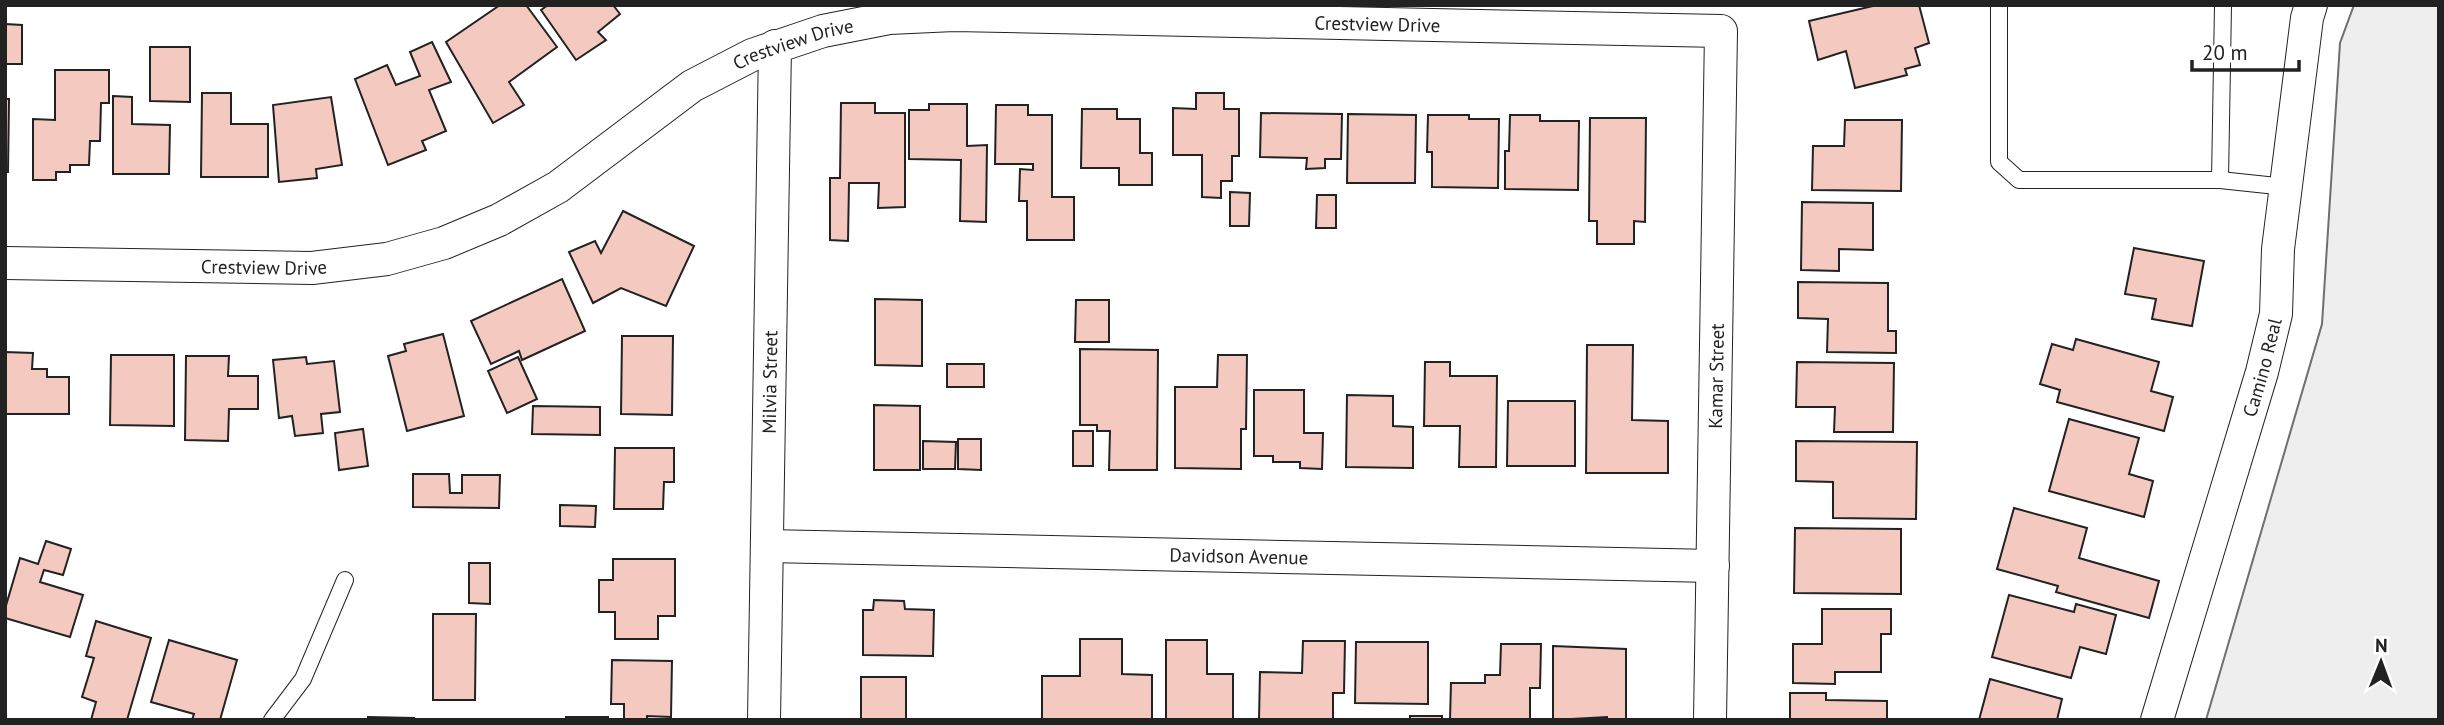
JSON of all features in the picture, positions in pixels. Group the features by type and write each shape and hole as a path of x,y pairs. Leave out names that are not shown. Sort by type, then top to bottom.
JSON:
{"street":[{"name":"Camino Real","path":"2157,720 2262,372 2276,314 2278,249 2307,18 2311,5"},
{"name":"Crestview Drive","path":"5,263 312,268 387,259 410,253 455,239 499,220 558,187 692,86 752,55 823,30 890,18 954,15 1721,32"},
{"name":"Kamar Street","path":"1710,720 1721,32"},
{"name":"Milvia Street","path":"764,720 775,46"},
{"name":"Davidson Avenue","path":"767,546 1713,566"}],"lane":[{"path":"1999,5 1999,162 2019,180 2220,180 2286,187"},
{"path":"2220,180 2222,5"},
{"path":"272,720 303,679 345,580"}],"shaded area":[{"path":"2354,5 2439,5 2439,720 2206,720 2322,324 2340,43"}],"building":[{"path":"500,5 526,5 557,47 509,82 524,105 493,123 446,42"},
{"path":"548,5 613,5 620,14 598,32 606,40 576,60 541,10"},
{"path":"1877,5 1919,5 1929,43 1915,48 1920,65 1905,69 1907,75 1855,88 1846,51 1818,60 1809,21"},
{"path":"5,24 22,25 22,64 5,64"},
{"path":"432,42 451,82 429,90 446,131 422,141 426,150 388,165 355,79 387,65 396,85 420,76 410,52"},
{"path":"150,47 190,47 190,102 150,101"},
{"path":"55,70 109,70 109,103 101,103 100,141 90,141 89,165 70,165 70,172 56,172 56,180 33,180 33,119 55,120"},
{"path":"202,93 231,93 231,124 268,124 268,177 201,177"},
{"path":"1196,93 1224,93 1224,109 1239,109 1239,156 1232,156 1232,181 1221,181 1221,198 1202,197 1202,155 1173,155 1173,108 1196,109"},
{"path":"113,96 132,97 132,124 170,125 169,174 113,174"},
{"path":"331,97 342,165 316,169 317,178 279,182 273,105"},
{"path":"5,99 9,99 8,172 5,172"},
{"path":"841,103 875,103 875,113 905,113 905,207 878,208 879,183 849,183 848,241 830,240 830,178 840,178"},
{"path":"929,104 967,104 967,146 987,145 986,222 960,221 961,160 909,159 909,110 929,110"},
{"path":"996,105 1028,105 1028,115 1052,115 1052,197 1074,197 1074,240 1027,240 1027,201 1019,201 1020,169 1033,170 1033,164 995,164"},
{"path":"1082,109 1117,109 1117,119 1140,119 1140,153 1152,153 1152,185 1119,185 1119,168 1081,168"},
{"path":"1261,113 1342,114 1341,159 1325,159 1325,168 1306,169 1307,158 1260,157"},
{"path":"1348,114 1416,115 1415,183 1347,183"},
{"path":"1428,115 1469,115 1469,119 1499,119 1498,188 1432,187 1432,152 1427,152"},
{"path":"1510,115 1540,115 1540,121 1579,121 1578,190 1505,189 1505,151 1509,151"},
{"path":"1590,118 1646,118 1645,222 1634,221 1634,244 1597,244 1597,221 1589,221"},
{"path":"1845,120 1902,120 1901,191 1812,190 1813,146 1844,146"},
{"path":"1230,192 1250,193 1249,226 1230,226"},
{"path":"1317,195 1336,195 1336,228 1316,228"},
{"path":"1802,202 1873,203 1873,250 1839,249 1839,271 1801,270"},
{"path":"623,211 694,246 666,306 621,288 593,303 569,252 595,241 601,253"},
{"path":"2134,248 2204,261 2192,326 2152,319 2156,299 2125,294"},
{"path":"562,279 585,331 522,360 519,351 491,364 471,321"},
{"path":"1798,282 1888,283 1888,331 1896,331 1896,353 1827,352 1828,319 1798,318"},
{"path":"875,299 922,300 922,366 875,365"},
{"path":"1076,300 1109,300 1109,342 1075,342"},
{"path":"443,334 464,416 407,431 388,356 406,351 404,344"},
{"path":"622,336 673,336 672,415 621,414"},
{"path":"2076,339 2159,362 2151,391 2173,397 2164,431 2057,402 2060,390 2040,384 2052,344 2073,350"},
{"path":"1587,345 1633,345 1632,420 1668,421 1668,473 1586,473"},
{"path":"1080,349 1158,350 1157,470 1109,470 1110,431 1097,431 1097,425 1080,425"},
{"path":"5,352 33,353 32,369 47,369 47,377 69,377 69,414 5,414"},
{"path":"111,355 174,355 174,426 110,425"},
{"path":"1218,355 1247,355 1246,429 1241,429 1241,469 1175,468 1175,387 1217,387"},
{"path":"186,356 229,356 228,376 258,376 258,409 229,409 228,441 185,440"},
{"path":"306,357 307,364 334,361 340,412 321,414 323,433 295,436 292,416 279,418 273,360"},
{"path":"518,357 537,399 507,413 488,371"},
{"path":"1425,362 1450,362 1450,376 1497,376 1496,467 1459,467 1460,426 1424,426"},
{"path":"1797,362 1894,363 1893,432 1834,432 1835,407 1796,407"},
{"path":"947,364 984,364 984,387 947,387"},
{"path":"1254,390 1304,390 1304,433 1323,433 1322,469 1300,468 1300,462 1273,462 1273,456 1254,456"},
{"path":"1347,395 1393,396 1393,426 1413,427 1413,468 1346,467"},
{"path":"1508,401 1575,401 1575,466 1507,466"},
{"path":"874,405 920,406 920,470 874,470"},
{"path":"533,406 600,407 600,435 532,434"},
{"path":"2069,419 2139,438 2129,474 2153,481 2144,517 2049,491"},
{"path":"363,429 368,466 339,470 335,433"},
{"path":"1073,431 1093,431 1093,466 1073,466"},
{"path":"958,439 981,439 981,470 958,469"},
{"path":"923,441 956,442 955,469 923,469"},
{"path":"1796,441 1917,442 1916,519 1833,518 1833,482 1796,481"},
{"path":"615,448 674,448 674,482 664,482 663,509 614,509"},
{"path":"413,474 449,474 450,493 462,493 462,475 500,475 499,508 413,507"},
{"path":"560,505 596,506 595,527 560,526"},
{"path":"2014,508 2087,528 2079,558 2159,581 2149,618 2056,592 2058,586 1997,569"},
{"path":"1795,528 1901,529 1901,594 1794,593"},
{"path":"46,541 71,549 63,575 44,570 40,582 83,595 70,637 5,618 5,609 20,558 38,564"},
{"path":"613,559 675,559 675,616 658,616 658,639 615,639 615,612 599,612 599,580 613,580"},
{"path":"469,563 490,563 490,604 469,603"},
{"path":"2009,595 2074,612 2076,604 2116,615 2106,654 2080,647 2071,678 1992,657"},
{"path":"874,600 904,601 905,609 934,610 933,656 863,655 863,610 873,610"},
{"path":"1822,609 1891,609 1891,634 1881,634 1881,672 1835,672 1835,684 1793,683 1793,644 1822,644"},
{"path":"433,614 476,614 475,700 433,700"},
{"path":"96,621 151,638 127,720 91,720 96,702 82,697 94,658 86,656"},
{"path":"1080,639 1122,639 1122,674 1152,675 1152,720 1042,720 1042,676 1080,676"},
{"path":"169,640 237,660 220,720 192,720 194,714 151,702"},
{"path":"1166,640 1207,640 1207,674 1233,674 1233,720 1166,720"},
{"path":"1303,641 1345,641 1344,693 1333,693 1333,720 1259,720 1260,672 1302,673"},
{"path":"1356,642 1428,642 1428,704 1355,703"},
{"path":"1501,644 1541,644 1540,688 1530,688 1530,720 1450,720 1451,683 1485,683 1485,675 1500,675"},
{"path":"1553,646 1626,649 1626,720 1607,720 1607,717 1553,720"},
{"path":"612,660 672,661 671,717 647,716 647,720 624,720 624,704 611,704"},
{"path":"861,677 906,677 906,720 861,720"},
{"path":"1990,679 2062,699 2057,720 1979,720"},
{"path":"1790,693 1826,693 1826,700 1887,701 1887,720 1790,720"},
{"path":"1410,716 1442,716 1442,720 1410,720"},
{"path":"368,717 414,718 414,720 368,720"},
{"path":"566,717 608,717 608,720 566,720"}]}
